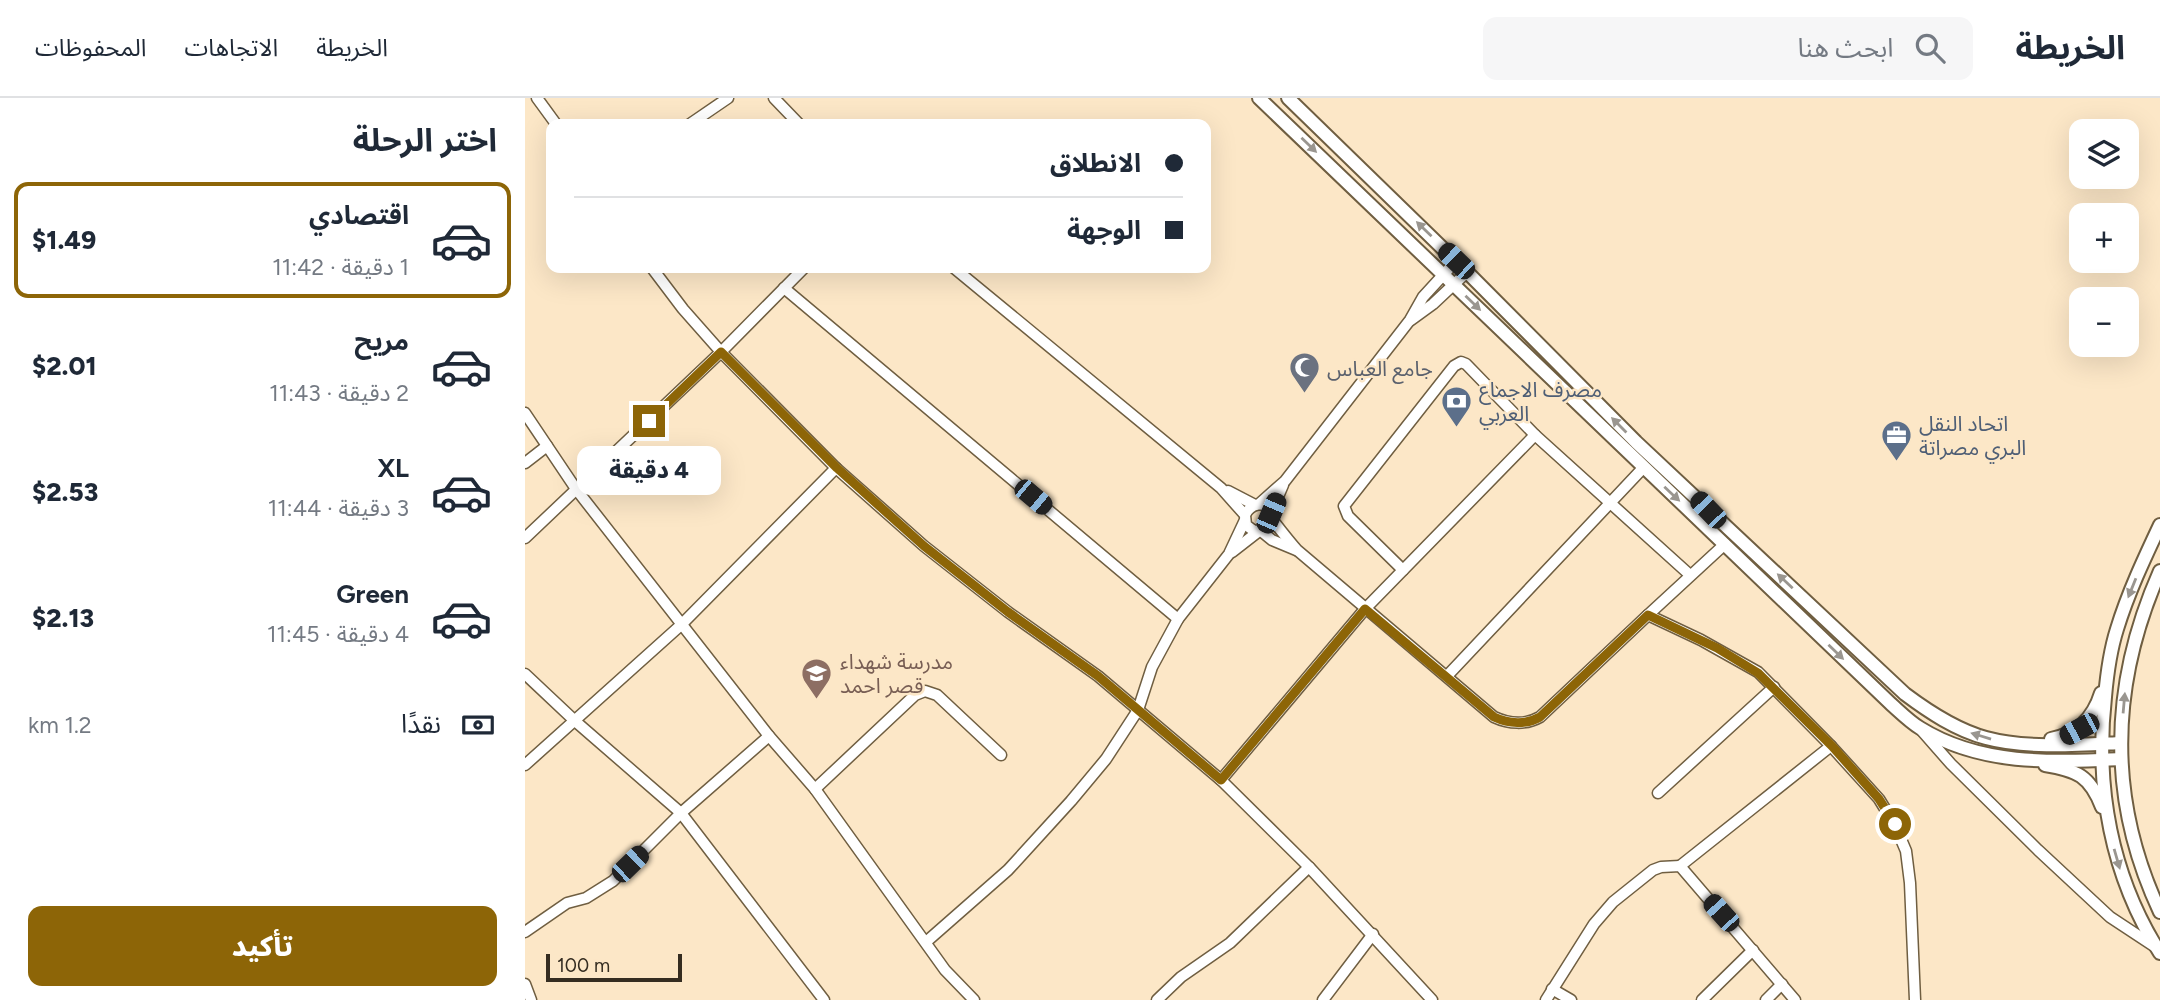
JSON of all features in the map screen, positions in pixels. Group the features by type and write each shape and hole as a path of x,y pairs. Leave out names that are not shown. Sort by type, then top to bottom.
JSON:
{"main road":[{"path":"1259,98 1881,695 1919,727 1949,743 1977,753 2057,766 2085,777 2097,793 2128,893 2159,951"},
{"path":"1287,98 1456,261 1636,442 1905,694 1930,713 1962,730 1985,738 2015,743 2121,743"},
{"path":"2015,743 2065,736 2079,729 2090,717 2098,703 2126,603 2160,525"},
{"path":"2160,571 2144,609 2128,667 2121,743 2128,821 2136,855 2160,912"},
{"path":"2108,666 2102,744 2108,823"},
{"path":"2003,758 2121,760"}],"street":[{"path":"537,98 552,119"},
{"path":"697,119 728,98"},
{"path":"774,98 794,119"},
{"path":"926,942 1017,860 1106,759 1138,710 1152,667 1178,619 1229,554 1250,507 1285,481 1410,320 1419,302 1456,261"},
{"path":"1410,320 1433,304 1467,272"},
{"path":"656,273 721,352 837,468 924,546 1008,612 1098,676 1221,780 1309,867 1432,1000"},
{"path":"525,538 721,352 799,273"},
{"path":"960,273 1221,488 1245,517 1250,528 1297,550"},
{"path":"784,288 1178,619"},
{"path":"1403,570 1348,516 1344,510 1345,506 1454,366 1461,362 1535,435 1690,575"},
{"path":"525,413 576,489 769,736 815,789 945,970 974,1000"},
{"path":"1221,780 1365,609 1535,435"},
{"path":"525,463 547,446"},
{"path":"1447,676 1644,467"},
{"path":"525,765 681,625 837,468"},
{"path":"1229,554 1268,527 1285,481"},
{"path":"1221,488 1264,506 1297,550 1365,609 1494,717 1519,723 1534,720 1725,544"},
{"path":"1648,615 1758,673 1832,746 1879,799 1895,824 1906,851 1915,1000"},
{"path":"525,674 681,813 824,1000"},
{"path":"1658,793 1774,687"},
{"path":"815,789 915,695 925,691 937,695 1001,755"},
{"path":"1919,727 1951,764 2101,909 2159,951"},
{"path":"525,932 567,902 586,898 613,881 681,813 769,736"},
{"path":"1546,1000 1594,924 1613,902 1653,870 1680,866 1832,746"},
{"path":"1680,866 1795,1000"},
{"path":"1157,1000 1181,977 1230,943 1309,867"},
{"path":"1323,1000 1373,934"},
{"path":"1702,1000 1753,950"},
{"path":"1766,1000 1782,985"},
{"path":"1552,989 1571,1000"}],"place":[{"name":"جامع العباس","path":"1304,395"},
{"name":"مصرف الاجماع العربي","path":"1456,428"},
{"name":"اتحاد النقل البري مصراتة","path":"1896,462"},
{"name":"مدرسة شهداء قصر احمد","path":"817,700"}],"route":[{"path":"649,421 721,352 837,468 924,546 1008,612 1098,676 1221,780 1365,609 1494,717 1519,723 1540,717 1648,615 1717,648 1758,673 1832,746 1879,799 1895,824"}]}
